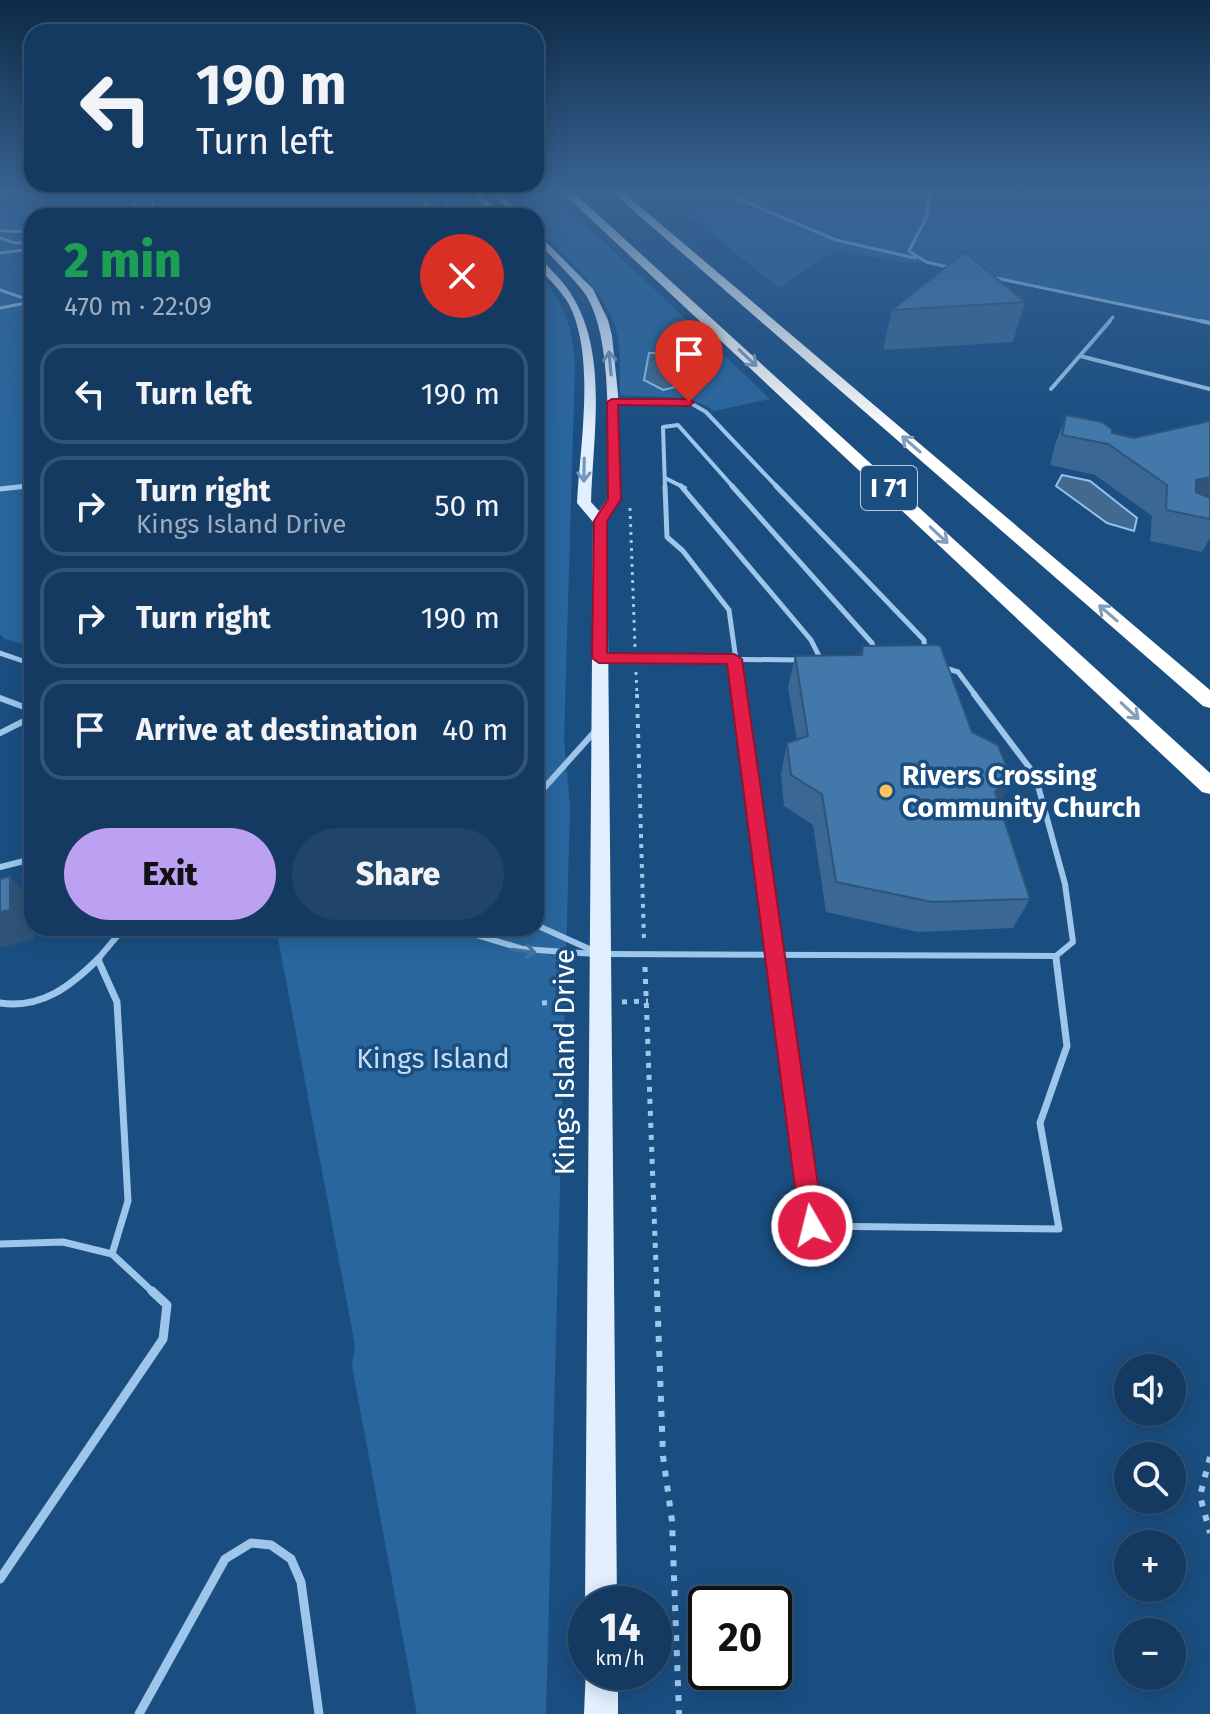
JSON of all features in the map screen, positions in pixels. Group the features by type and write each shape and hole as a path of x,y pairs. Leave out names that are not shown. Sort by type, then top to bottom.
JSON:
{"highway":[{"name":"I 71","path":"654,272 1210,786"},
{"name":"I 71","path":"710,272 1210,701"}],"main road":[{"name":"Kings Island Drive","path":"547,272 578,311 586,339 584,503 600,521"},
{"name":"Kings Island Drive","path":"571,272 596,304 607,336 612,402 614,499 600,521 601,1586"},
{"path":"601,1690 601,1714"}],"lane":[{"path":"986,276 1075,292 1210,323"},
{"path":"0,290 24,298"},
{"path":"0,307 24,302"},
{"path":"1051,389 1113,317"},
{"path":"1080,356 1210,389"},
{"path":"612,402 689,402 706,412 924,640 925,661"},
{"path":"863,661 878,661 872,643 678,425 663,427 667,537 683,551 729,610 812,1226 1059,1229 1040,1123 1067,1046 1056,956"},
{"path":"665,478 684,487 811,640 821,660"},
{"path":"0,489 24,486"},
{"path":"0,653 24,661"},
{"path":"599,658 835,660"},
{"path":"474,936 509,949 556,955 1056,956 1073,942 1065,884 1035,775 958,672 936,665"},
{"path":"0,698 24,707"},
{"path":"0,733 24,721"},
{"path":"544,787 599,727"},
{"path":"0,867 24,861"},
{"path":"544,929 599,954"},
{"path":"0,1003 15,1008 47,999 99,962 118,936"},
{"path":"99,962 117,1002 128,1201 112,1254"},
{"path":"0,1244 63,1242 112,1254 167,1305 163,1339 0,1579"},
{"path":"139,1714 225,1559 251,1543 271,1545 291,1559 301,1582 319,1714"}],"path":[{"path":"636,681 642,920"},
{"path":"648,1001 663,1456 672,1521 679,1714"},
{"path":"1210,1457 1200,1496 1210,1533"}],"green space":[{"path":"0,272 24,272 24,645 5,639 0,634"},
{"path":"636,272 770,399 714,411 681,398 620,395 619,343 615,326 601,298 581,273"},
{"path":"759,272 803,272 779,288"},
{"path":"972,272 1210,272 1210,323"},
{"name":"Kings Island","path":"544,280 564,314 575,365 564,739 570,806 546,1714 417,1714 352,1366 355,1345 278,936 544,936"}],"shaded area":[{"path":"649,353 656,353 680,380 680,386 663,390 644,380"},
{"path":"1062,475 1090,481 1137,518 1134,531 1107,523 1056,486"}],"building":[{"path":"940,272 989,272 1025,302 892,310"},
{"path":"1066,415 1102,422 1112,429 1112,433 1134,438 1210,421 1210,477 1196,480 1196,492 1210,498 1210,519 1166,510 1167,485 1108,444 1062,435"},
{"name":"Rivers Crossing Community Church","path":"940,645 972,732 998,745 1012,780 995,792 1030,899 932,902 836,882 822,794 791,775 787,743 808,736 795,656 862,655 863,646"},
{"path":"10,876 10,910 0,912 0,879"}],"place":[{"name":"Rivers Crossing Community Church","path":"886,791"}],"route":[{"path":"689,402 612,402 614,499 600,521 599,658 734,659 812,1226"}]}
